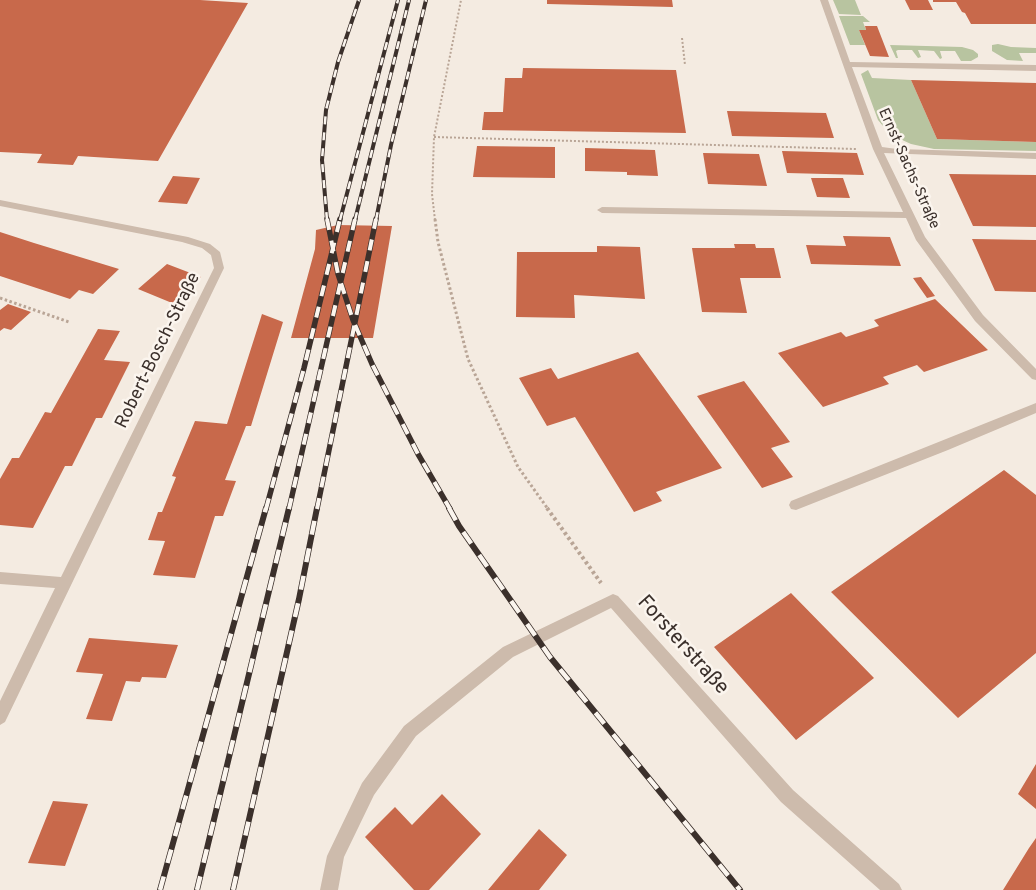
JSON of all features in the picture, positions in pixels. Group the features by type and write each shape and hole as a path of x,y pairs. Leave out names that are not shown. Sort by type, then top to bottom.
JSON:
{"street":[{"name":"Ernst-Sachs-Straße","path":"824,0 878,149 920,238 979,318 1036,376"},
{"path":"847,64 1036,68"},
{"path":"878,149 916,153 1036,156"},
{"name":"Robert-Bosch-Straße","path":"0,203 184,239 206,246 216,254 219,268 65,583"},
{"path":"602,210 909,216"},
{"path":"796,505 944,447 1036,408"},
{"path":"0,578 65,583 0,717"},
{"name":"Forsterstraße","path":"329,890 336,856 368,789 410,731 508,652 613,600 787,796 893,890"}],"path":[{"path":"461,0 434,137 432,194 438,242 468,359 518,467 613,600"},
{"path":"682,38 685,65"},
{"path":"434,137 878,149"},
{"path":"0,298 69,322"}],"green space":[{"path":"833,0 855,0 861,15 839,14"},
{"path":"839,16 863,16 870,22 863,22 866,30 859,30 865,45 850,45"},
{"path":"998,44 1011,47 1036,48 1036,53 1019,53 1023,61 1007,60 992,51 992,45"},
{"path":"890,45 962,47 973,50 978,54 978,57 971,61 961,61 955,51 940,51 942,58 940,59 934,51 918,50 921,57 918,58 912,50 898,50 896,51 898,58 896,58"},
{"path":"868,70 872,78 911,80 937,139 1036,142 1036,151 934,149 911,144 900,139 888,132 878,120 861,74"}],"building":[{"path":"0,0 200,0 248,3 158,161 78,156 73,165 37,163 42,154 0,152"},
{"path":"547,0 672,0 673,7 547,4"},
{"path":"905,0 928,0 933,10 910,10"},
{"path":"933,0 1036,0 1036,24 971,24 956,2 933,2"},
{"path":"865,26 877,26 889,57 870,56 859,30 866,30"},
{"path":"523,68 676,70 686,133 482,130 484,112 503,112 505,78 522,78"},
{"path":"911,80 1036,83 1036,142 937,139"},
{"path":"727,111 826,113 834,138 732,136"},
{"path":"477,146 555,147 555,178 473,177"},
{"path":"585,148 655,150 658,176 627,175 627,172 585,171"},
{"path":"782,151 857,153 864,175 787,173"},
{"path":"703,153 759,154 767,186 708,184"},
{"path":"949,174 1036,175 1036,227 973,226"},
{"path":"173,176 200,178 187,204 158,202"},
{"path":"811,178 843,178 850,198 817,197"},
{"path":"338,225 392,226 373,338 291,338 315,249 316,230"},
{"path":"0,232 119,269 93,294 79,290 70,299 0,276"},
{"path":"843,236 890,237 901,266 811,264 806,245 846,246"},
{"path":"972,239 1036,240 1036,292 995,291"},
{"path":"734,244 755,244 756,248 774,248 781,278 740,278 747,313 702,312 692,248 735,248"},
{"path":"597,246 640,247 645,299 574,295 575,318 516,317 517,252 597,252"},
{"path":"167,264 201,277 172,303 138,289"},
{"path":"921,277 935,296 927,298 913,278"},
{"path":"935,299 988,350 924,372 917,365 883,377 889,384 823,407 778,353 841,332 846,337 879,326 874,320"},
{"path":"8,304 31,312 11,330 4,328 0,331 0,310"},
{"path":"262,314 283,322 251,426 246,426 225,480 236,481 223,516 215,516 195,578 153,575 165,541 148,540 158,512 162,512 176,477 172,476 195,421 227,424"},
{"path":"98,329 120,331 104,360 130,362 102,418 96,418 72,466 65,466 33,528 0,525 0,479 12,458 19,458 45,412 51,413"},
{"path":"638,352 722,468 656,492 662,501 634,512 575,417 547,426 519,378 551,368 558,379"},
{"path":"744,381 790,442 771,448 793,477 762,488 697,396"},
{"path":"1004,470 1036,495 1036,653 958,718 831,592"},
{"path":"791,593 874,678 796,740 714,647"},
{"path":"89,638 178,645 166,678 142,677 140,682 126,681 112,721 86,719 103,674 76,672"},
{"path":"1036,764 1036,809 1018,794"},
{"path":"442,794 481,834 429,890 414,890 365,837 395,807 412,825"},
{"path":"53,801 88,804 65,866 28,863"},
{"path":"539,829 567,855 539,890 488,890"},
{"path":"1036,838 1036,890 1003,890 1029,848"}],"railway":[{"path":"327,220 322,160 326,110 338,62 359,0"},
{"path":"340,220 398,0"},
{"path":"355,220 409,0"},
{"path":"376,220 391,145 426,0"},
{"path":"327,219 333,248"},
{"path":"333,248 340,219"},
{"path":"341,282 355,219"},
{"path":"355,324 376,219"},
{"path":"266,509 304,368 333,248"},
{"path":"333,248 341,282"},
{"path":"289,509 341,282"},
{"path":"341,282 355,324"},
{"path":"317,509 355,324"},
{"path":"355,324 372,364 418,454 450,509"},
{"path":"160,890 266,508"},
{"path":"197,890 289,508"},
{"path":"233,890 299,599 317,508"},
{"path":"449,508 459,526 550,657 740,890"}]}
